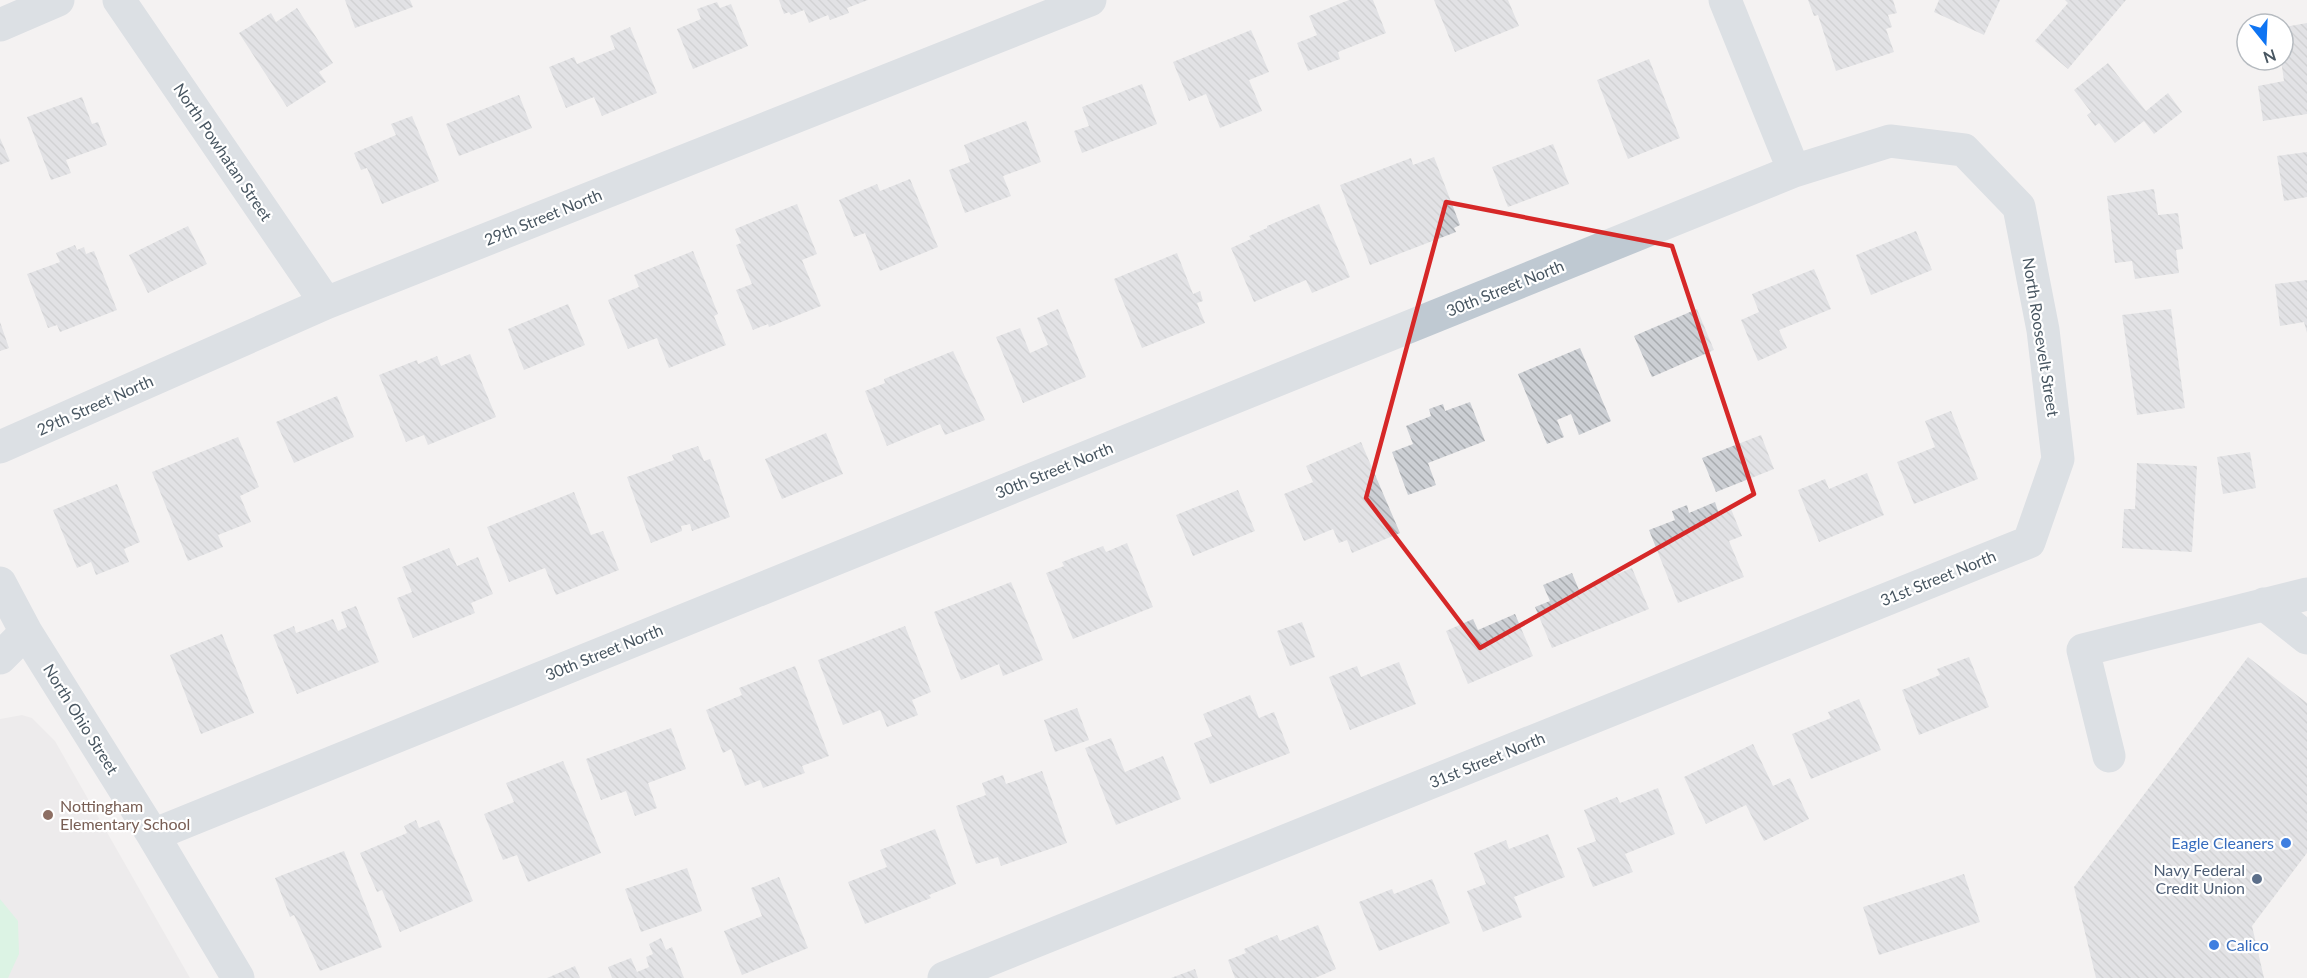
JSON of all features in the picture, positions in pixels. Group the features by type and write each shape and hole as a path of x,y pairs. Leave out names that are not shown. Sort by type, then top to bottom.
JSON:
{"street":[{"path":"0,25 58,0"},
{"name":"North Powhatan Street","path":"119,0 326,303"},
{"name":"29th Street North","path":"0,447 326,303 1090,0"},
{"path":"1725,0 1794,171"},
{"name":"30th Street North","path":"153,835 1794,171 1890,141 1964,150"},
{"name":"North Roosevelt Street","path":"1964,150 2019,207 2043,330 2058,459 2029,542"},
{"name":"31st Street North","path":"944,978 2029,542"},
{"name":"North Ohio Street","path":"0,583 26,632 153,835 238,978"},
{"path":"2109,756 2083,650 2307,594"},
{"path":"2264,604 2307,638"},
{"path":"0,658 26,632"}],"highlighted area":[{"path":"1446,202 1672,246 1754,494 1480,648 1366,498"}],"shaded area":[{"name":"Nottingham Elementary School","path":"22,715 32,718 55,741 190,978 0,978 0,719"}],"green space":[{"path":"0,899 18,921 19,954 8,978 0,978"}],"building":[{"path":"345,0 410,0 413,7 355,28"},
{"path":"779,0 868,0 847,8 849,13 830,20 828,15 809,23 804,10 791,15 789,12 784,14"},
{"path":"1349,0 1373,0 1386,33 1338,52 1340,59 1308,71 1297,43 1317,35 1309,16"},
{"path":"1434,0 1508,0 1519,26 1455,52"},
{"path":"1808,0 1893,0 1897,13 1888,15 1892,27 1886,29 1894,52 1836,71 1818,15 1814,16"},
{"path":"1939,0 2000,0 1984,35 1934,12"},
{"path":"2065,0 2126,0 2068,69 2035,41 2068,3"},
{"path":"717,2 720,8 731,4 748,46 693,69 677,29 701,19 697,9"},
{"path":"297,8 333,63 319,72 326,82 287,107 239,33 271,13 276,22"},
{"path":"2307,23 2307,114 2263,121 2258,86 2284,81 2283,72 2295,72 2295,25"},
{"path":"630,27 657,93 602,116 594,97 566,108 549,67 574,57 577,64 615,49 610,36"},
{"path":"1251,30 1269,72 1249,80 1262,111 1220,128 1206,94 1189,101 1173,62"},
{"path":"1649,59 1680,138 1628,159 1597,80"},
{"path":"2108,63 2146,111 2168,93 2182,112 2154,134 2144,121 2115,143 2099,123 2095,126 2087,115 2091,112 2074,90"},
{"path":"1142,84 1157,124 1082,153 1074,131 1089,126 1082,107"},
{"path":"519,95 532,128 459,156 446,124"},
{"path":"82,97 92,124 98,122 107,145 66,160 71,173 51,180 27,117"},
{"path":"412,116 439,181 382,204 367,168 361,170 354,153 396,135 391,124"},
{"path":"1026,121 1041,162 1003,176 1011,196 965,213 949,170 970,162 964,145"},
{"path":"0,138 10,161 0,165"},
{"path":"1553,144 1569,184 1508,207 1492,167"},
{"path":"2307,152 2307,197 2284,201 2277,156"},
{"path":"1434,157 1460,225 1454,228 1456,232 1370,265 1340,185 1411,158 1413,165"},
{"path":"910,179 938,247 880,271 865,233 854,237 839,200 877,184 880,191"},
{"path":"2154,189 2158,215 2178,213 2183,249 2176,250 2179,273 2135,279 2132,261 2115,263 2107,196"},
{"path":"797,204 817,254 802,260 821,306 769,327 768,324 753,330 736,290 752,284 736,245 741,243 735,229"},
{"path":"1319,204 1350,277 1312,293 1306,280 1254,302 1231,248 1251,239 1249,236 1267,226"},
{"path":"188,226 207,264 148,293 129,255"},
{"path":"1916,231 1932,270 1871,295 1856,255"},
{"path":"75,245 77,250 84,247 86,254 94,251 117,310 60,332 57,325 48,328 27,274 60,262 56,253"},
{"path":"693,251 718,314 714,316 726,345 669,368 657,338 628,349 608,300 639,287 634,275"},
{"path":"1177,253 1193,294 1200,291 1203,301 1197,303 1205,323 1142,348 1114,279"},
{"path":"1814,269 1831,309 1779,330 1787,348 1758,361 1741,320 1759,312 1752,294"},
{"path":"2307,280 2307,333 2304,322 2280,326 2275,284"},
{"path":"568,304 585,345 524,370 508,329"},
{"path":"1058,309 1086,377 1023,403 996,337 1020,328 1030,353 1048,345 1037,318"},
{"path":"1697,309 1714,350 1652,377 1634,336"},
{"path":"2171,309 2185,408 2137,415 2122,315"},
{"path":"0,322 9,348 0,351"},
{"path":"1580,348 1611,421 1579,435 1571,414 1557,420 1564,437 1547,444 1518,374"},
{"path":"953,351 985,420 945,435 940,424 887,446 865,391 885,383 884,379"},
{"path":"470,354 496,417 428,445 424,435 406,442 379,375 417,360 418,364 437,356 441,366"},
{"path":"337,396 354,437 294,463 276,422"},
{"path":"1470,402 1485,441 1428,463 1436,485 1408,495 1392,452 1413,444 1406,426 1431,416 1429,409 1443,404 1445,411"},
{"path":"1951,411 1978,479 1914,504 1897,462 1935,447 1925,421"},
{"path":"826,433 843,474 782,499 765,459"},
{"path":"1761,435 1774,469 1716,492 1702,458"},
{"path":"238,437 259,487 240,496 251,522 218,535 223,547 188,561 152,472"},
{"path":"1361,442 1400,533 1352,553 1347,540 1339,543 1333,529 1304,541 1284,494 1313,482 1306,466"},
{"path":"698,446 704,461 710,459 730,517 692,531 690,524 681,526 682,531 651,543 627,477 674,460 672,455"},
{"path":"2250,452 2256,488 2223,494 2217,457"},
{"path":"2137,463 2197,466 2192,552 2122,548 2124,509 2135,509"},
{"path":"1867,473 1884,515 1819,542 1798,490 1825,479 1829,489"},
{"path":"117,484 140,542 124,549 129,562 96,575 91,562 77,568 53,510"},
{"path":"1238,490 1255,531 1193,556 1176,515"},
{"path":"574,492 591,535 603,531 619,570 556,595 545,568 509,582 487,527"},
{"path":"1715,502 1719,514 1731,509 1742,536 1729,541 1744,577 1678,603 1649,530 1675,520 1672,511 1687,505 1689,513"},
{"path":"1127,543 1153,607 1073,639 1046,573 1064,566 1062,562 1103,546 1106,552"},
{"path":"449,548 457,566 478,557 493,594 471,603 475,613 413,638 397,598 412,592 402,567"},
{"path":"1632,568 1649,609 1552,648 1535,607 1550,601 1543,585 1572,573 1579,590"},
{"path":"1011,582 1043,660 1003,676 999,664 961,680 934,612"},
{"path":"356,606 379,662 297,694 273,635 294,626 296,633 333,619 338,631 347,627 341,612"},
{"path":"1515,614 1533,656 1468,684 1446,631 1473,619 1478,630"},
{"path":"1302,622 1315,657 1290,666 1277,631"},
{"path":"905,626 931,692 912,700 918,715 887,727 880,710 843,725 818,660"},
{"path":"222,634 254,713 201,734 170,655"},
{"path":"1969,657 1989,707 1919,735 1902,690 1940,675 1937,669"},
{"path":"2248,657 2307,703 2307,853 2252,926 2264,978 2096,978 2074,887"},
{"path":"1399,662 1416,704 1350,730 1329,677 1357,666 1361,677"},
{"path":"795,666 829,756 802,766 805,773 763,788 760,780 745,786 731,749 723,753 706,710 742,695 739,688"},
{"path":"1250,695 1259,718 1274,712 1290,753 1210,784 1194,743 1212,736 1203,714"},
{"path":"1859,699 1881,750 1811,779 1792,734 1831,718 1828,712"},
{"path":"1077,708 1089,740 1055,752 1044,720"},
{"path":"671,728 686,769 648,783 657,808 635,816 626,791 601,800 586,759"},
{"path":"1111,738 1125,772 1163,756 1181,799 1116,825 1085,748"},
{"path":"1753,744 1773,786 1790,778 1809,819 1764,841 1746,805 1706,824 1684,777"},
{"path":"563,761 601,853 528,882 517,855 503,860 484,814 514,802 506,783"},
{"path":"1042,771 1067,843 1001,866 998,857 976,864 956,806 986,795 982,783 1003,775 1006,784"},
{"path":"1658,788 1675,834 1625,854 1633,872 1593,887 1577,848 1596,841 1584,810 1617,797 1620,803"},
{"path":"416,820 419,828 439,820 473,901 400,932 382,890 377,892 360,853 407,833 404,826"},
{"path":"935,829 956,884 929,895 931,898 865,924 848,882 887,867 880,850"},
{"path":"1548,834 1565,877 1514,897 1522,917 1483,932 1467,891 1486,884 1474,853 1506,840 1509,849"},
{"path":"344,851 382,947 320,971 294,915 290,917 275,878"},
{"path":"687,868 702,911 641,932 625,889"},
{"path":"1964,874 1980,922 1879,955 1863,907"},
{"path":"779,877 808,948 742,975 724,931 762,916 751,888"},
{"path":"1432,879 1450,923 1379,951 1359,902 1392,889 1394,894"},
{"path":"1318,925 1336,969 1315,978 1235,978 1228,960 1246,953 1244,949 1277,935 1280,941"},
{"path":"661,938 666,950 672,947 684,978 612,978 608,967 631,958 637,972 649,967 646,957 653,954 649,944"},
{"path":"575,966 580,978 547,978"},
{"path":"1195,969 1198,978 1171,978"}],"place":[{"name":"Nottingham Elementary School","path":"48,815"},
{"name":"Eagle Cleaners","path":"2286,843"},
{"name":"Navy Federal Credit Union","path":"2257,879"},
{"name":"Calico","path":"2214,945"}]}
